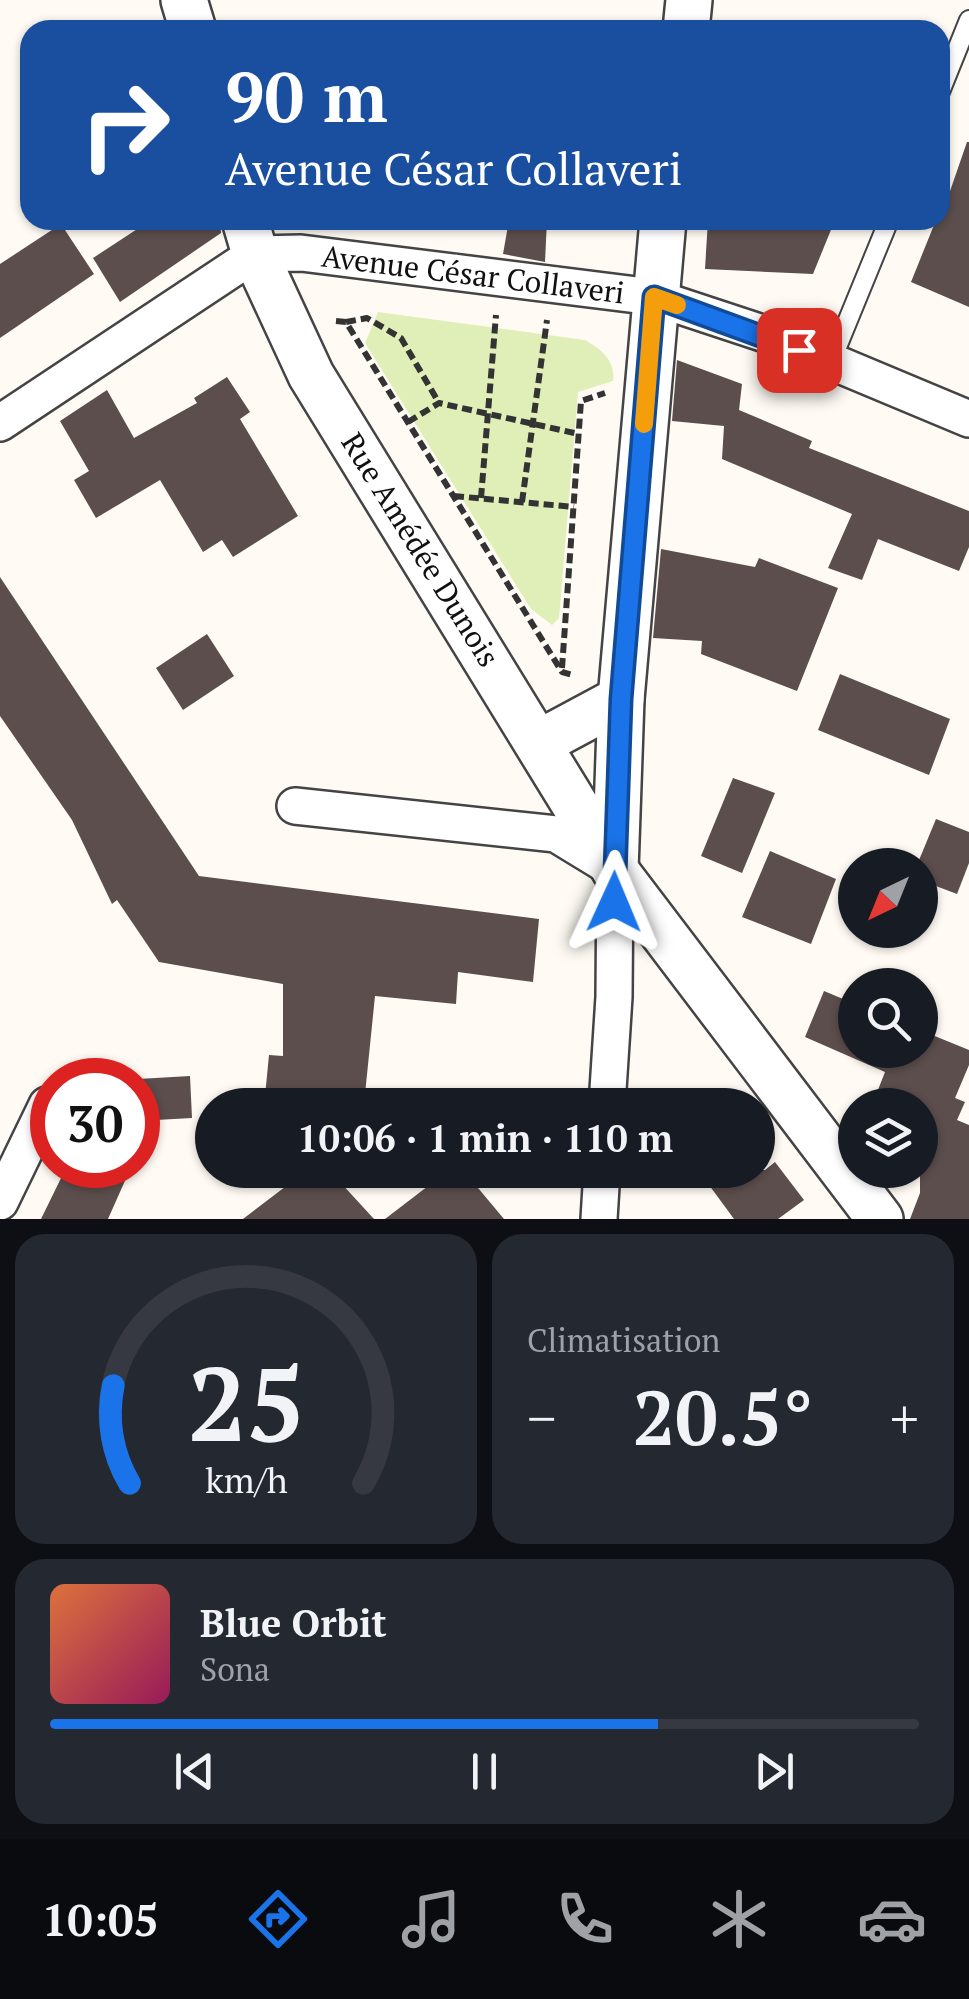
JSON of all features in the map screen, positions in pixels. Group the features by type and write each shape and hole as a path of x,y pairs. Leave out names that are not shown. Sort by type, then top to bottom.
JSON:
{"street":[{"path":"607,1088 622,692 662,230"},
{"path":"0,422 250,237"},
{"name":"Avenue César Collaveri","path":"250,237 301,254 654,297 768,335 830,364 969,418"},
{"name":"Rue Amédée Dunois","path":"250,237 312,375 615,870 880,1219"},
{"path":"538,742 622,692"},
{"path":"296,806 556,834 615,870"},
{"path":"0,1202 30,1140"},
{"path":"599,1219 601,1188"}],"lane":[{"path":"950,67 969,20"},
{"path":"830,364 884,230"}],"path":[{"path":"481,498 497,304"},
{"path":"522,502 548,310"},
{"path":"285,319 346,322 367,318 401,338 438,403"},
{"path":"346,322 562,672 622,692"},
{"path":"538,742 562,672 581,401 647,382"},
{"path":"408,422 438,403 579,434"},
{"path":"454,496 574,507"}],"green space":[{"path":"378,312 585,340 610,362 613,381 578,392 559,618 552,625 531,609 365,343"}],"building":[{"path":"969,142 969,307 911,282 932,230 950,230 950,191"},
{"path":"52,230 65,230 94,274 0,338 0,264"},
{"path":"136,230 221,230 120,302 93,258"},
{"path":"507,230 547,230 545,262 503,254"},
{"path":"707,230 831,230 813,274 705,269"},
{"path":"677,360 742,384 739,410 812,441 809,448 969,511 969,547 959,571 878,539 862,580 828,568 852,514 722,459 724,426 672,421"},
{"path":"227,377 250,412 240,419 298,516 233,557 222,540 203,552 160,480 96,518 74,480 89,471 60,421 107,390 134,438 197,403 194,398"},
{"path":"661,549 755,567 759,558 838,588 797,691 701,654 702,641 653,638"},
{"path":"0,577 199,876 539,919 533,982 458,972 456,1004 375,996 366,1088 266,1088 269,1055 283,1056 283,984 159,962 117,900 112,904 72,820 0,716"},
{"path":"207,634 234,676 183,710 156,668"},
{"path":"840,674 950,719 929,775 818,730"},
{"path":"733,778 775,793 742,873 701,856"},
{"path":"936,819 969,832 969,863 957,894 938,887 938,848 924,848"},
{"path":"770,851 836,879 811,944 742,917"},
{"path":"824,991 838,997 838,1051 805,1037"},
{"path":"938,1037 969,1050 969,1065 955,1098 965,1102 957,1120 969,1125 969,1219 910,1219 920,1188 938,1188 938,1088 879,1088 885,1072 876,1068 938,1068"},
{"path":"190,1076 192,1118 160,1120 160,1078"},
{"path":"775,1162 804,1200 778,1219 734,1219 711,1188 775,1188"},
{"path":"56,1188 122,1188 108,1219 41,1219"},
{"path":"284,1188 346,1188 374,1219 243,1219"},
{"path":"425,1188 478,1188 504,1219 385,1219"}],"slow traffic":[{"path":"644,424 654,297 677,305"}],"route":[{"path":"614,902 621,699 654,297 768,335 799,350"}]}
